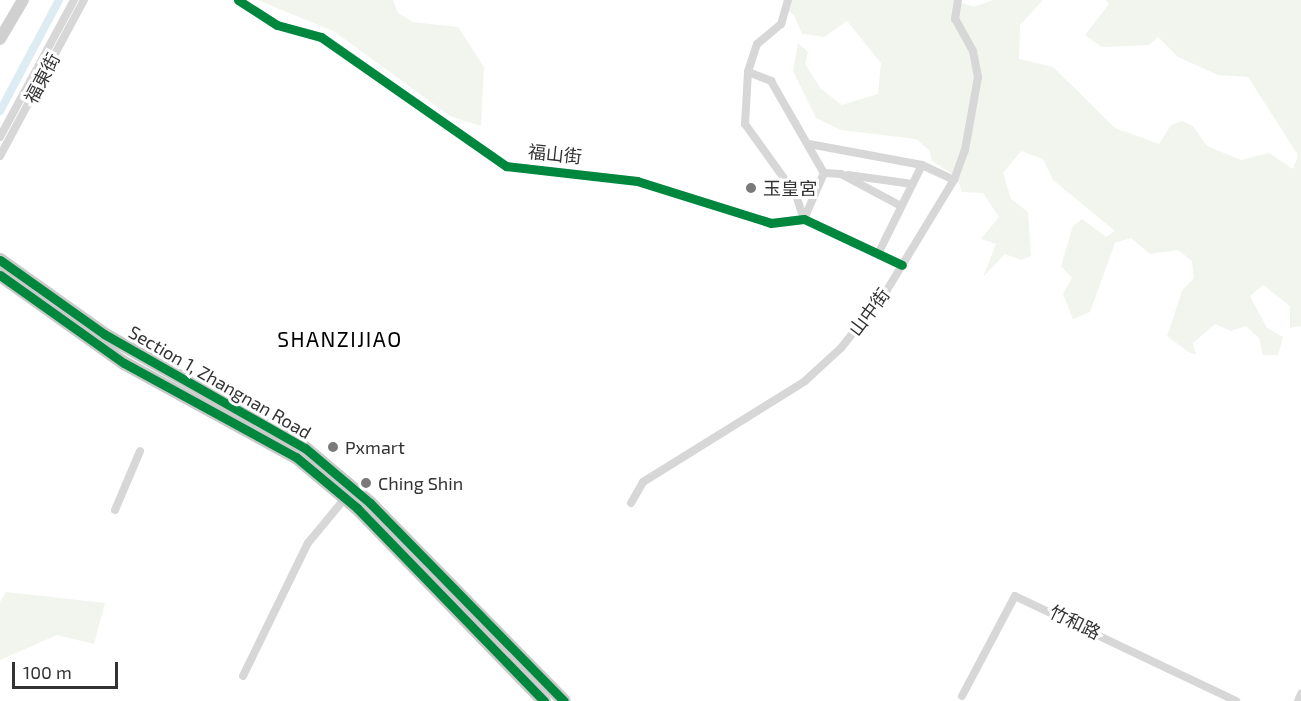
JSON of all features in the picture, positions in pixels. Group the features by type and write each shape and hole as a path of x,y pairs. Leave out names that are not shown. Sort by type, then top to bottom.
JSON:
{"main road":[{"name":"Section 1, Zhangnan Road","path":"0,260 104,334 304,448 370,503 564,701"},
{"name":"Section 1, Zhangnan Road","path":"0,275 124,363 296,457 346,497 544,701"}],"street":[{"path":"0,39 23,0"},
{"name":"福東街","path":"40,73 74,0"},
{"name":"福東街","path":"0,156 11,125 84,0"},
{"name":"福山街","path":"238,0 277,25 321,37 506,166 637,181 771,223 804,219"},
{"path":"788,0 781,24 757,44 748,72 745,124 796,195 804,219 879,252 902,265"},
{"name":"山中街","path":"631,502 643,482 805,381 841,348 902,265 954,180 978,77 974,51 956,20 958,0"},
{"path":"748,72 771,81 824,172"},
{"name":"福東街","path":"0,137 11,125"},
{"path":"809,144 922,165 954,180"},
{"path":"879,252 922,165"},
{"path":"804,219 824,172"},
{"path":"824,172 912,184"},
{"path":"841,174 901,206"},
{"path":"115,510 140,451"},
{"path":"243,676 308,543 346,497"},
{"name":"竹和路","path":"962,696 1015,596 1236,701"},
{"path":"1298,701 1301,694"}],"shaded area":[{"path":"258,0 393,0 398,13 413,22 458,27 484,67 481,126 450,116 335,32"},
{"path":"788,0 954,0 974,7 993,0 1043,0 1020,25 1019,59 1053,67 1115,128 1159,144 1171,125 1182,121 1193,126 1207,146 1241,160 1269,153 1293,169 1298,155 1248,77 1218,75 1178,57 1158,37 1149,45 1102,47 1085,35 1109,4 1106,0 1301,0 1301,326 1290,328 1290,306 1263,285 1250,296 1267,328 1283,337 1278,355 1263,355 1259,338 1246,326 1231,331 1215,324 1193,343 1196,354 1190,353 1167,336 1182,291 1194,278 1192,261 1178,250 1150,254 1131,238 1115,243 1090,312 1073,319 1063,294 1072,278 1061,266 1073,226 1082,219 1106,237 1115,231 1053,180 1043,159 1021,151 1003,173 1011,199 1028,212 1031,256 1021,260 1005,254 983,277 996,244 981,239 999,217 983,193 962,192 957,177 932,161 929,150 916,139 841,130 816,118 793,71 798,43 808,52 805,64 821,89 842,105 878,94 881,63 847,21 824,37 802,34 794,15 784,7"},
{"path":"6,592 105,603 94,644 57,635 0,660 0,602"}],"waterway":[{"path":"0,111 59,0"}],"cycle path":[{"path":"238,0 277,25 321,37 506,166 637,181 771,223 804,219 902,265"},
{"path":"0,260 104,334 305,448 370,503 564,701"},
{"path":"0,275 124,363 296,457 357,508 544,701"}],"place":[{"name":"玉皇宮","path":"751,188"},
{"name":"Pxmart","path":"333,447"},
{"name":"Ching Shin","path":"366,483"}],"district":[{"name":"SHANZIJIAO","path":"340,339"}]}
